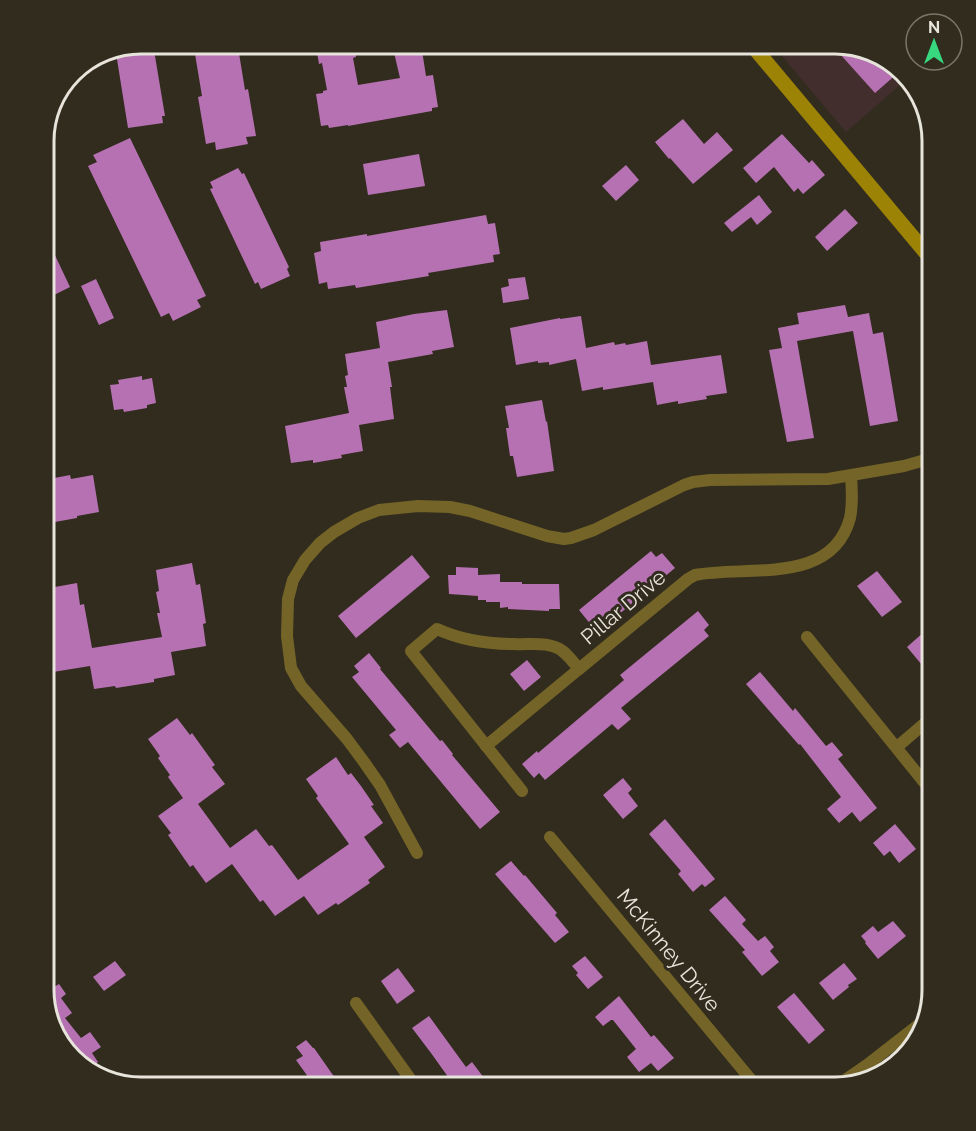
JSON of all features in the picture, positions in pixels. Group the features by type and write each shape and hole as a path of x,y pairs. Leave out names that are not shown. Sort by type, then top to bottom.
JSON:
{"main road":[{"path":"761,54 922,243"}],"street":[{"path":"417,853 380,785 347,739 301,686 291,668 286,618 290,590 304,560 333,532 369,513 431,505 470,511 547,537 564,539 594,530 693,482 817,480 851,476 922,461"},
{"name":"Pillar Drive","path":"522,791 411,651 437,629 489,643 554,646 579,669 687,579 695,575 784,569 814,561 826,554 838,542 850,516 851,476"},
{"path":"807,637 922,778"},
{"path":"486,746 579,669"},
{"path":"897,747 922,726"},
{"name":"McKinney Drive","path":"550,837 748,1077"},
{"path":"356,1003 408,1077"},
{"path":"855,1074 913,1029"}],"shaded area":[{"path":"780,54 841,54 858,57 879,66 901,85 846,132"}],"building":[{"path":"155,54 165,116 162,116 163,123 128,128 117,58"},
{"path":"195,54 239,54 256,136 246,137 248,144 216,150 215,142 206,144 198,97 202,96"},
{"path":"317,54 356,54 356,57 353,58 358,85 400,78 394,54 423,54 426,76 433,75 438,107 432,108 432,111 348,126 329,128 328,125 321,126 316,94 327,90 322,63 319,64"},
{"path":"840,54 868,61 893,77 875,93"},
{"path":"683,119 704,144 717,132 733,150 693,184 655,142"},
{"path":"782,134 809,163 812,160 825,175 803,194 798,188 794,192 774,167 756,183 743,168"},
{"path":"130,138 206,296 197,300 201,307 173,321 169,313 161,317 88,166 97,162 93,155"},
{"path":"419,154 425,186 368,195 363,164"},
{"path":"626,165 639,180 616,201 602,186"},
{"path":"238,168 242,174 244,173 289,267 287,269 290,276 261,289 258,282 255,284 210,189 213,188 210,182"},
{"path":"759,195 772,212 757,225 751,217 732,232 724,223"},
{"path":"845,209 858,223 827,251 815,237"},
{"path":"486,215 488,224 495,223 500,254 493,255 494,262 356,288 355,285 328,289 327,282 319,284 314,253 321,251 320,242"},
{"path":"54,253 70,287 54,295"},
{"path":"525,277 529,299 503,303 501,288 509,286 508,279"},
{"path":"96,279 114,318 99,325 81,286"},
{"path":"845,305 848,317 869,313 873,334 883,332 898,421 870,426 853,331 797,341 814,438 787,442 769,350 782,348 778,328 799,324 797,313"},
{"path":"447,310 454,347 432,351 433,354 388,362 394,419 359,425 363,451 341,455 342,458 313,463 313,460 291,463 285,426 349,413 344,387 347,387 345,376 348,375 345,354 380,348 376,322"},
{"path":"581,316 586,348 614,342 615,345 625,343 626,345 647,341 651,365 721,355 727,393 678,404 678,401 657,405 653,382 582,391 576,359 549,365 549,362 538,363 538,361 516,365 510,328"},
{"path":"142,376 142,380 152,378 156,403 147,405 147,408 124,412 123,409 114,410 110,385 119,384 118,380"},
{"path":"542,400 554,471 517,477 513,456 510,456 505,406"},
{"path":"70,475 71,479 93,475 99,512 54,522 54,478"},
{"path":"651,551 656,557 662,553 675,568 596,631 579,610"},
{"path":"412,555 430,577 356,638 338,616"},
{"path":"192,563 196,585 200,584 206,623 203,624 206,646 171,652 175,675 154,679 154,682 94,689 90,666 54,672 54,587 77,583 80,605 84,604 92,648 162,637 157,613 160,613 156,592 159,591 156,570"},
{"path":"456,567 478,568 478,575 500,574 500,582 559,584 560,609 549,609 549,611 500,608 500,602 478,600 478,596 449,594 448,575 456,575"},
{"path":"877,571 902,602 882,617 857,586"},
{"path":"698,611 709,625 704,630 709,636 621,708 631,719 618,730 612,724 545,780 539,773 534,778 522,764 624,680 620,675"},
{"path":"922,634 922,665 907,647"},
{"path":"369,653 500,812 480,829 408,742 400,748 389,735 396,730 352,677 359,672 354,666"},
{"path":"527,660 541,677 524,691 510,674"},
{"path":"760,672 793,711 795,708 826,746 832,742 843,755 838,759 877,808 860,822 852,812 839,823 827,809 841,797 800,744 746,684"},
{"path":"177,718 190,735 192,733 215,765 212,767 225,784 198,804 230,848 256,829 269,846 272,845 298,880 349,844 316,798 318,796 306,779 336,757 348,775 351,773 361,786 383,823 364,837 385,867 368,880 370,883 338,905 336,903 318,915 304,896 275,916 263,900 260,902 232,864 206,883 193,865 190,867 168,835 171,833 158,816 183,798 168,777 170,775 158,758 160,756 148,739"},
{"path":"623,778 632,789 628,793 638,806 623,819 603,795"},
{"path":"665,819 715,879 705,887 702,884 693,892 678,874 681,871 649,834"},
{"path":"895,824 916,849 899,863 890,851 884,856 873,843"},
{"path":"511,861 557,913 555,915 569,932 555,943 495,874"},
{"path":"725,896 746,920 742,924 758,941 765,936 774,947 770,951 779,962 762,976 742,952 745,950 709,910"},
{"path":"893,921 906,936 878,959 861,936 873,926 878,932"},
{"path":"585,956 603,977 588,989 576,975 578,973 572,966"},
{"path":"115,961 126,975 104,991 93,977"},
{"path":"844,963 857,979 833,1000 819,983"},
{"path":"398,968 415,991 397,1004 381,981"},
{"path":"59,984 66,994 61,998 72,1013 65,1018 81,1038 90,1032 101,1047 92,1053 98,1062 96,1064 84,1055 66,1034 56,1007 54,987"},
{"path":"794,993 825,1030 809,1044 777,1007"},
{"path":"619,996 651,1037 654,1035 674,1058 658,1071 651,1063 639,1072 627,1057 636,1049 613,1020 603,1026 595,1017"},
{"path":"429,1016 466,1067 472,1062 483,1077 448,1077 412,1028"},
{"path":"306,1040 334,1077 308,1077 296,1060 303,1056 296,1047"}]}
